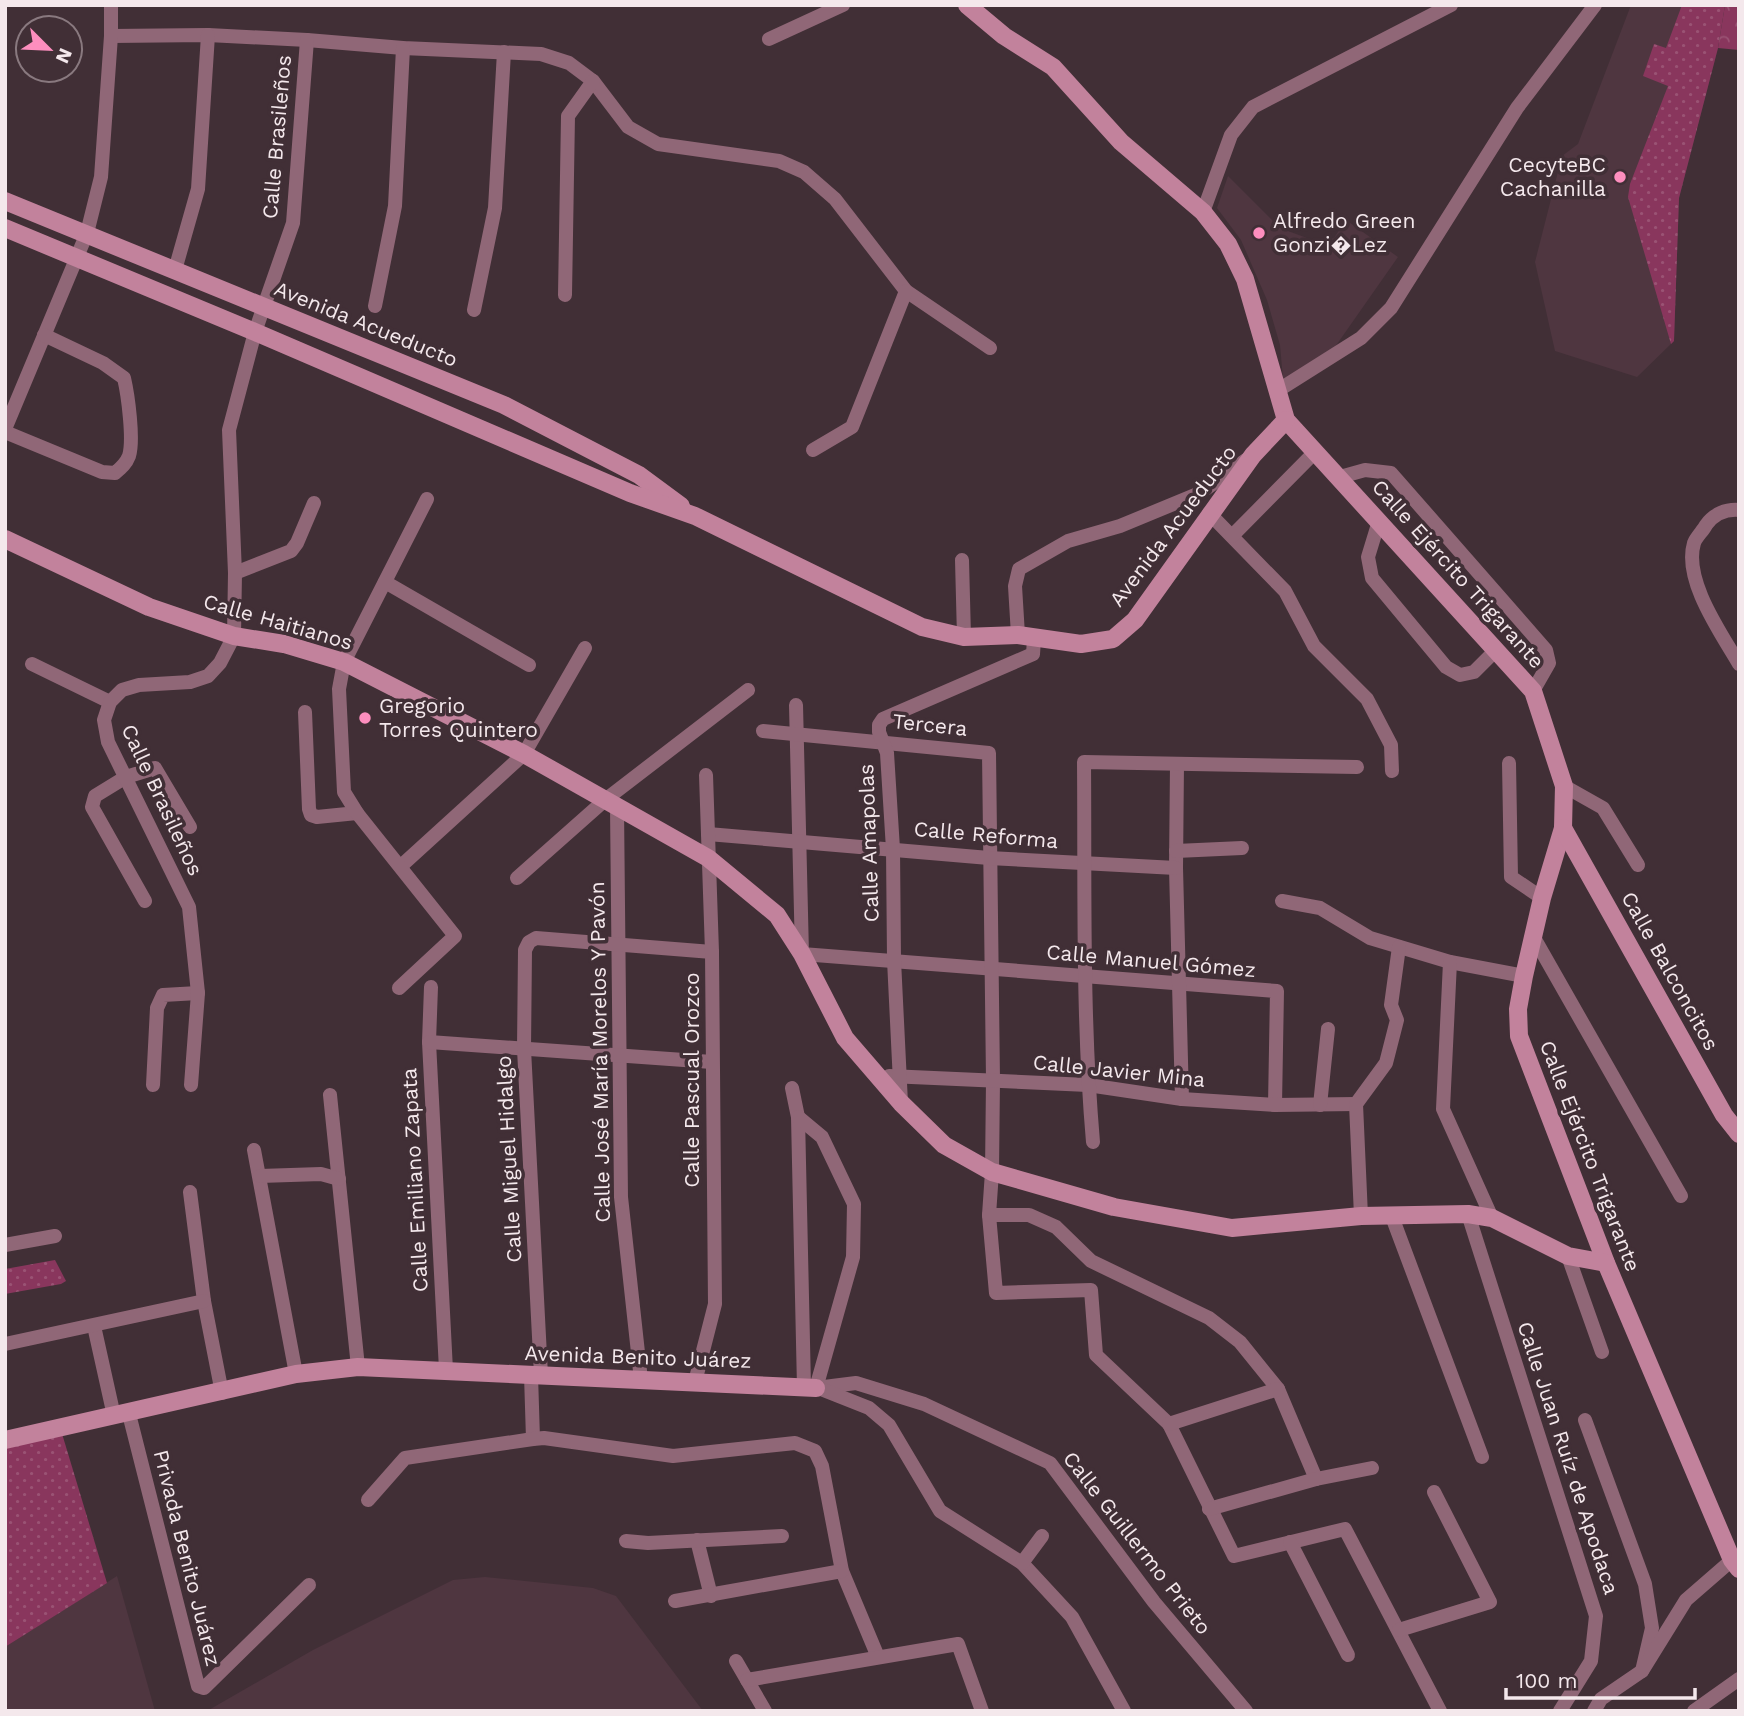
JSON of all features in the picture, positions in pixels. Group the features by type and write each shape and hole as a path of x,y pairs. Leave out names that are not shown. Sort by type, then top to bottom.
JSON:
{"street":[{"path":"44,335 103,363 124,378 128,398 130,454 124,466 115,473 102,472 5,431 44,335 87,233 101,177 111,5"},
{"path":"769,39 843,5"},
{"path":"967,5 1004,36 1053,67 1121,142 1203,212 1228,244 1245,279 1286,420"},
{"path":"1422,18 1432,5"},
{"path":"1203,212 1231,135 1253,107 1451,5"},
{"path":"1277,391 1361,338 1391,308 1517,108 1595,5"},
{"path":"111,36 208,35 307,40 403,48 541,54 569,63 593,81 628,128 658,144 779,161 804,172 835,200 906,291 990,348"},
{"path":"175,270 198,189 208,35"},
{"name":"Calle Brasileños","path":"191,1085 198,993 189,907 108,742 104,720 110,702 122,690 139,685 190,682 208,676 220,663 234,636 235,573 229,429 256,331 293,223 307,40"},
{"path":"374,306 395,206 403,48"},
{"path":"474,310 495,208 504,52"},
{"path":"565,295 568,116 593,81"},
{"name":"Avenida Acueducto","path":"5,201 504,405 639,475 695,516"},
{"name":"Avenida Acueducto","path":"5,228 256,331 629,493 695,516 922,627 964,638 1026,637 1081,644 1113,639 1135,620 1209,513 1253,456 1286,420"},
{"path":"813,450 852,427 906,291"},
{"name":"Calle Ejército Trigarante","path":"1286,420 1533,691 1564,786 1563,828 1542,898 1524,976 1518,1009 1518,1036 1606,1263 1736,1565"},
{"path":"1232,536 1315,452"},
{"path":"1026,637 1015,586 1019,569 1068,541 1120,526 1200,493 1253,456"},
{"path":"1340,477 1365,470 1391,473 1546,650 1549,663 1533,691"},
{"path":"398,988 455,936 357,813 344,792 339,690 344,662 428,499"},
{"path":"235,573 291,551 314,503"},
{"path":"1739,510 1727,509 1710,520 1694,542 1692,571 1711,615 1739,664"},
{"path":"1209,513 1285,591 1314,646 1367,699 1391,745 1392,771"},
{"path":"1379,521 1368,557 1372,578 1446,667 1460,675 1474,671 1496,650"},
{"name":"Calle Haitianos","path":"5,539 149,607 234,636 284,644 344,662 524,754 708,858 777,915 802,954 845,1038 901,1103 944,1145 992,1172 1114,1207 1232,1228 1391,1214 1468,1214 1492,1218 1568,1256 1606,1263"},
{"path":"962,560 964,638"},
{"path":"385,582 529,665"},
{"name":"Calle Amapolas","path":"901,1103 894,960 893,849 887,753 879,725 883,719 1033,654 1026,637"},
{"path":"401,866 524,754 585,648"},
{"path":"32,664 110,702"},
{"path":"517,878 611,804 747,690"},
{"path":"796,705 802,954"},
{"path":"305,712 311,815 317,817 357,813"},
{"name":"Tercera","path":"763,730 989,753 989,858"},
{"path":"1093,1142 1088,1085 1084,762 1357,766"},
{"path":"1509,763 1511,877 1542,898"},
{"path":"1177,764 1176,868 1182,1099"},
{"path":"145,901 92,807 95,796 127,777 155,768 190,827"},
{"name":"Calle Pascual Orozco","path":"695,1382 715,1304 712,952 705,775"},
{"path":"1564,786 1603,808 1638,865"},
{"name":"Calle José María Morelos Y Pavón","path":"611,804 617,944 621,1197 641,1380"},
{"name":"Calle Balconcitos","path":"1563,828 1717,1103 1739,1135"},
{"name":"Calle Reforma","path":"708,834 989,858 1176,868"},
{"path":"1176,851 1242,848"},
{"path":"989,858 993,1080 989,1215 996,1293 1091,1290 1096,1355 1169,1424 1234,1556 1345,1529 1440,1711"},
{"path":"1282,901 1320,908 1370,938 1399,947 1450,962 1524,976"},
{"path":"1533,936 1681,1196"},
{"name":"Calle Miguel Hidalgo","path":"533,1439 536,1376 524,1049 525,950 528,942 536,938 617,944"},
{"path":"617,944 712,952"},
{"path":"1361,1216 1356,1104 1386,1063 1397,1020 1391,1005 1399,947"},
{"name":"Calle Manuel Gómez","path":"802,954 1278,992 1275,1105"},
{"path":"1450,962 1443,1109 1492,1218"},
{"name":"Calle Emiliano Zapata","path":"431,987 429,1042 446,1370"},
{"path":"153,1085 157,1008 163,995 198,993"},
{"path":"1320,1105 1328,1029"},
{"path":"429,1042 712,1062"},
{"name":"Calle Javier Mina","path":"877,1075 1088,1085 1182,1099 1275,1105 1356,1104"},
{"path":"792,1088 798,1117 810,1387"},
{"path":"330,1095 358,1367"},
{"path":"798,1117 822,1138 854,1204 853,1256 810,1387"},
{"path":"254,1150 296,1374"},
{"path":"260,1177 321,1174 339,1179"},
{"path":"190,1192 204,1301 222,1393"},
{"path":"1391,1214 1482,1457"},
{"name":"Calle Juan Ruíz de Apodaca","path":"1468,1214 1596,1616 1591,1661 1560,1711"},
{"path":"989,1215 1029,1215 1056,1227 1091,1261 1209,1318 1240,1342 1278,1389 1316,1479"},
{"path":"5,1245 55,1236"},
{"path":"1568,1256 1602,1352"},
{"path":"5,1344 204,1301"},
{"path":"94,1326 122,1415"},
{"name":"Avenida Benito Juárez","path":"5,1440 222,1393 296,1374 358,1367 810,1387 869,1408 889,1425 940,1511 1022,1563 1072,1617 1124,1711"},
{"name":"Calle Guillermo Prieto","path":"810,1387 856,1383 924,1404 1050,1462 1154,1602 1246,1711"},
{"path":"1169,1424 1278,1389"},
{"name":"Privada Benito Juárez","path":"122,1415 198,1686 204,1688 309,1585"},
{"path":"1585,1420 1645,1584 1652,1628 1642,1671"},
{"path":"368,1500 405,1458 533,1439 544,1438 673,1456 795,1443 815,1451 822,1466 842,1571 878,1657"},
{"path":"1209,1509 1316,1479 1372,1468"},
{"path":"1399,1630 1490,1602 1434,1492"},
{"path":"626,1541 782,1536"},
{"path":"1022,1563 1042,1536"},
{"path":"697,1540 711,1596"},
{"path":"1290,1542 1348,1655"},
{"path":"1601,1707 1642,1671 1686,1600 1736,1565"},
{"path":"675,1601 842,1571"},
{"path":"747,1680 958,1644 982,1711"},
{"path":"736,1661 765,1711"},
{"path":"1694,1711 1739,1679"}],"shaded area":[{"name":"CecyteBC Cachanilla","path":"1631,5 1725,5 1718,48 1679,198 1674,341 1637,377 1555,351 1535,262 1562,156 1578,144"},
{"path":"1228,176 1280,228 1315,241 1327,240 1334,238 1346,220 1398,257 1335,347 1283,379 1280,345 1267,300 1241,240 1217,208"},
{"path":"117,1576 155,1711 5,1711 5,1647"},
{"path":"485,1577 593,1588 616,1596 703,1711 207,1711 313,1650 453,1580"}],"green space":[{"path":"1682,5 1725,5 1718,48 1679,198 1674,341 1671,344 1628,197 1630,184 1668,86 1643,76 1654,44 1666,48"},
{"path":"1725,5 1739,5 1739,50 1718,48"},
{"path":"55,1260 66,1281 5,1294 5,1269"},
{"path":"60,1427 107,1583 5,1647 5,1440"}],"place":[{"name":"CecyteBC Cachanilla","path":"1620,177"},
{"name":"Alfredo Green Gonzi�Lez","path":"1259,233"},
{"name":"Gregorio Torres Quintero","path":"365,718"}]}
